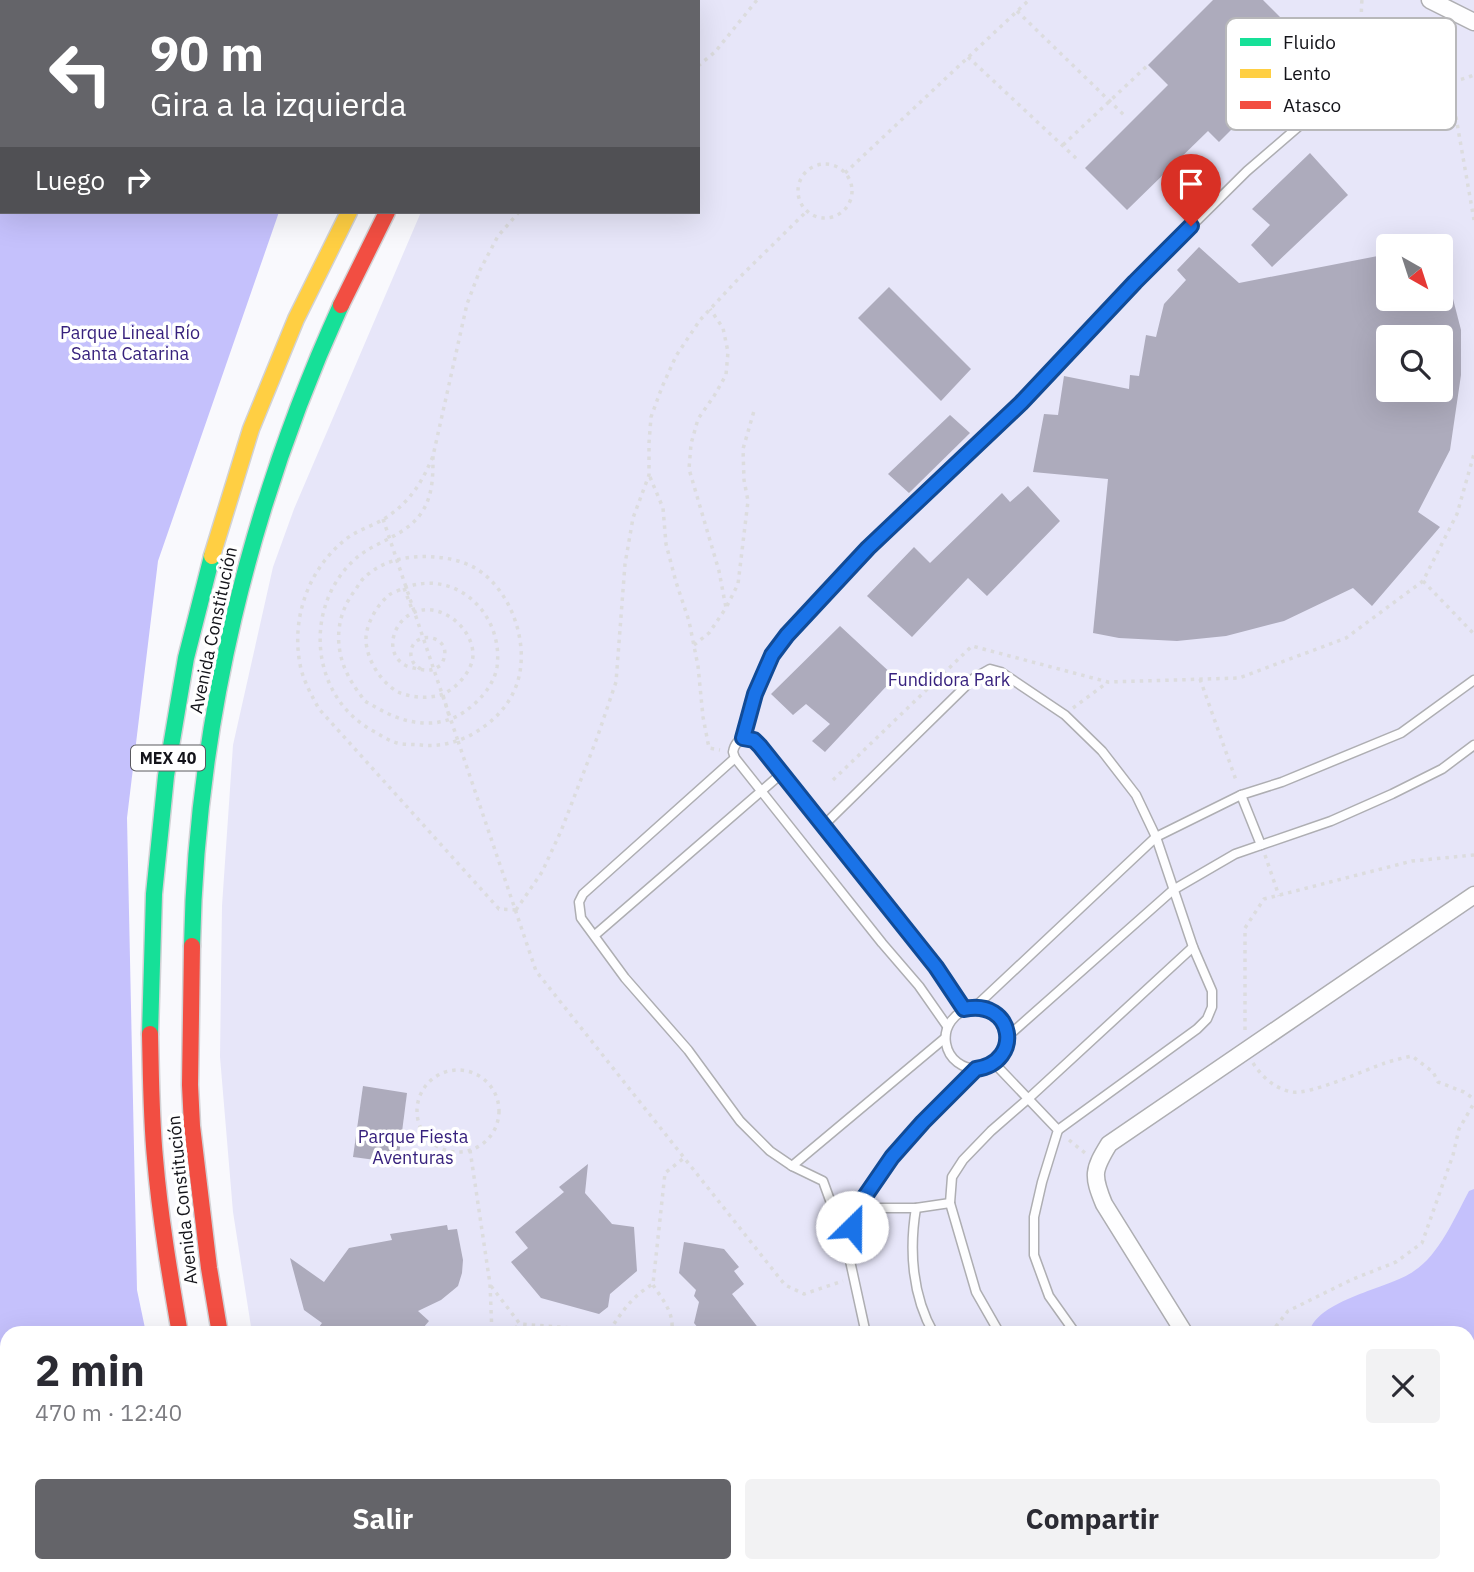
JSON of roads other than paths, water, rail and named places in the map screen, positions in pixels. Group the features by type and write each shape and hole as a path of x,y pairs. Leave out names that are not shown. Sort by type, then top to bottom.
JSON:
{"highway":[{"name":"Avenida Constitución","path":"179,1326 159,1200 150,1053 151,933 158,840 168,760 184,668 199,603 236,474 283,349 310,288 348,214"},
{"name":"Avenida Constitución","path":"218,1326 211,1293 192,1125 191,933 201,802 210,736 235,607 271,479 316,359 342,300 386,214"}],"street":[{"path":"1430,0 1474,22"},
{"path":"1180,1326 1104,1204 1095,1183 1097,1164 1109,1144 1474,895"}],"lane":[{"path":"743,738 755,694 772,655 804,616 868,548 1021,403 1135,282 1247,171 1295,130"},
{"path":"823,826 974,678 990,669 1001,672 1065,715 1102,751 1136,795 1156,837 1193,947 1212,991 1212,1007 1207,1019 1198,1029 1058,1130 1034,1217 1034,1255 1049,1296 1070,1326"},
{"path":"976,1006 1156,837 1241,795 1282,782 1401,733 1474,680"},
{"path":"864,1326 847,1247 824,1181 792,1166 770,1151 740,1121 688,1050 625,978 581,918 579,902 583,894 734,755 738,741 743,738 754,740 936,967 964,1009"},
{"path":"1007,1037 1173,890 1235,854 1331,821 1392,794 1442,769 1474,745"},
{"path":"734,755 919,986 947,1026"},
{"path":"595,935 781,774"},
{"path":"1241,795 1261,845"},
{"path":"995,1326 976,1292 950,1203 952,1177 963,1160 991,1131 1193,947"},
{"path":"976,1006 988,1009 998,1015 1005,1025 1005,1049 995,1063 987,1067 964,1067 954,1060 947,1050 947,1026 954,1016 964,1009 976,1006"},
{"path":"792,1166 945,1038"},
{"path":"995,1063 1058,1130"},
{"path":"847,1247 857,1208 892,1157 976,1069"},
{"path":"857,1208 916,1208 950,1203"},
{"path":"916,1208 912,1233 916,1290 931,1326"}],"park label":[{"name":"Parque Lineal Río Santa Catarina","path":"130,342"},
{"name":"Fundidora Park","path":"949,679"},
{"name":"Parque Fiesta Aventuras","path":"413,1146"}]}
